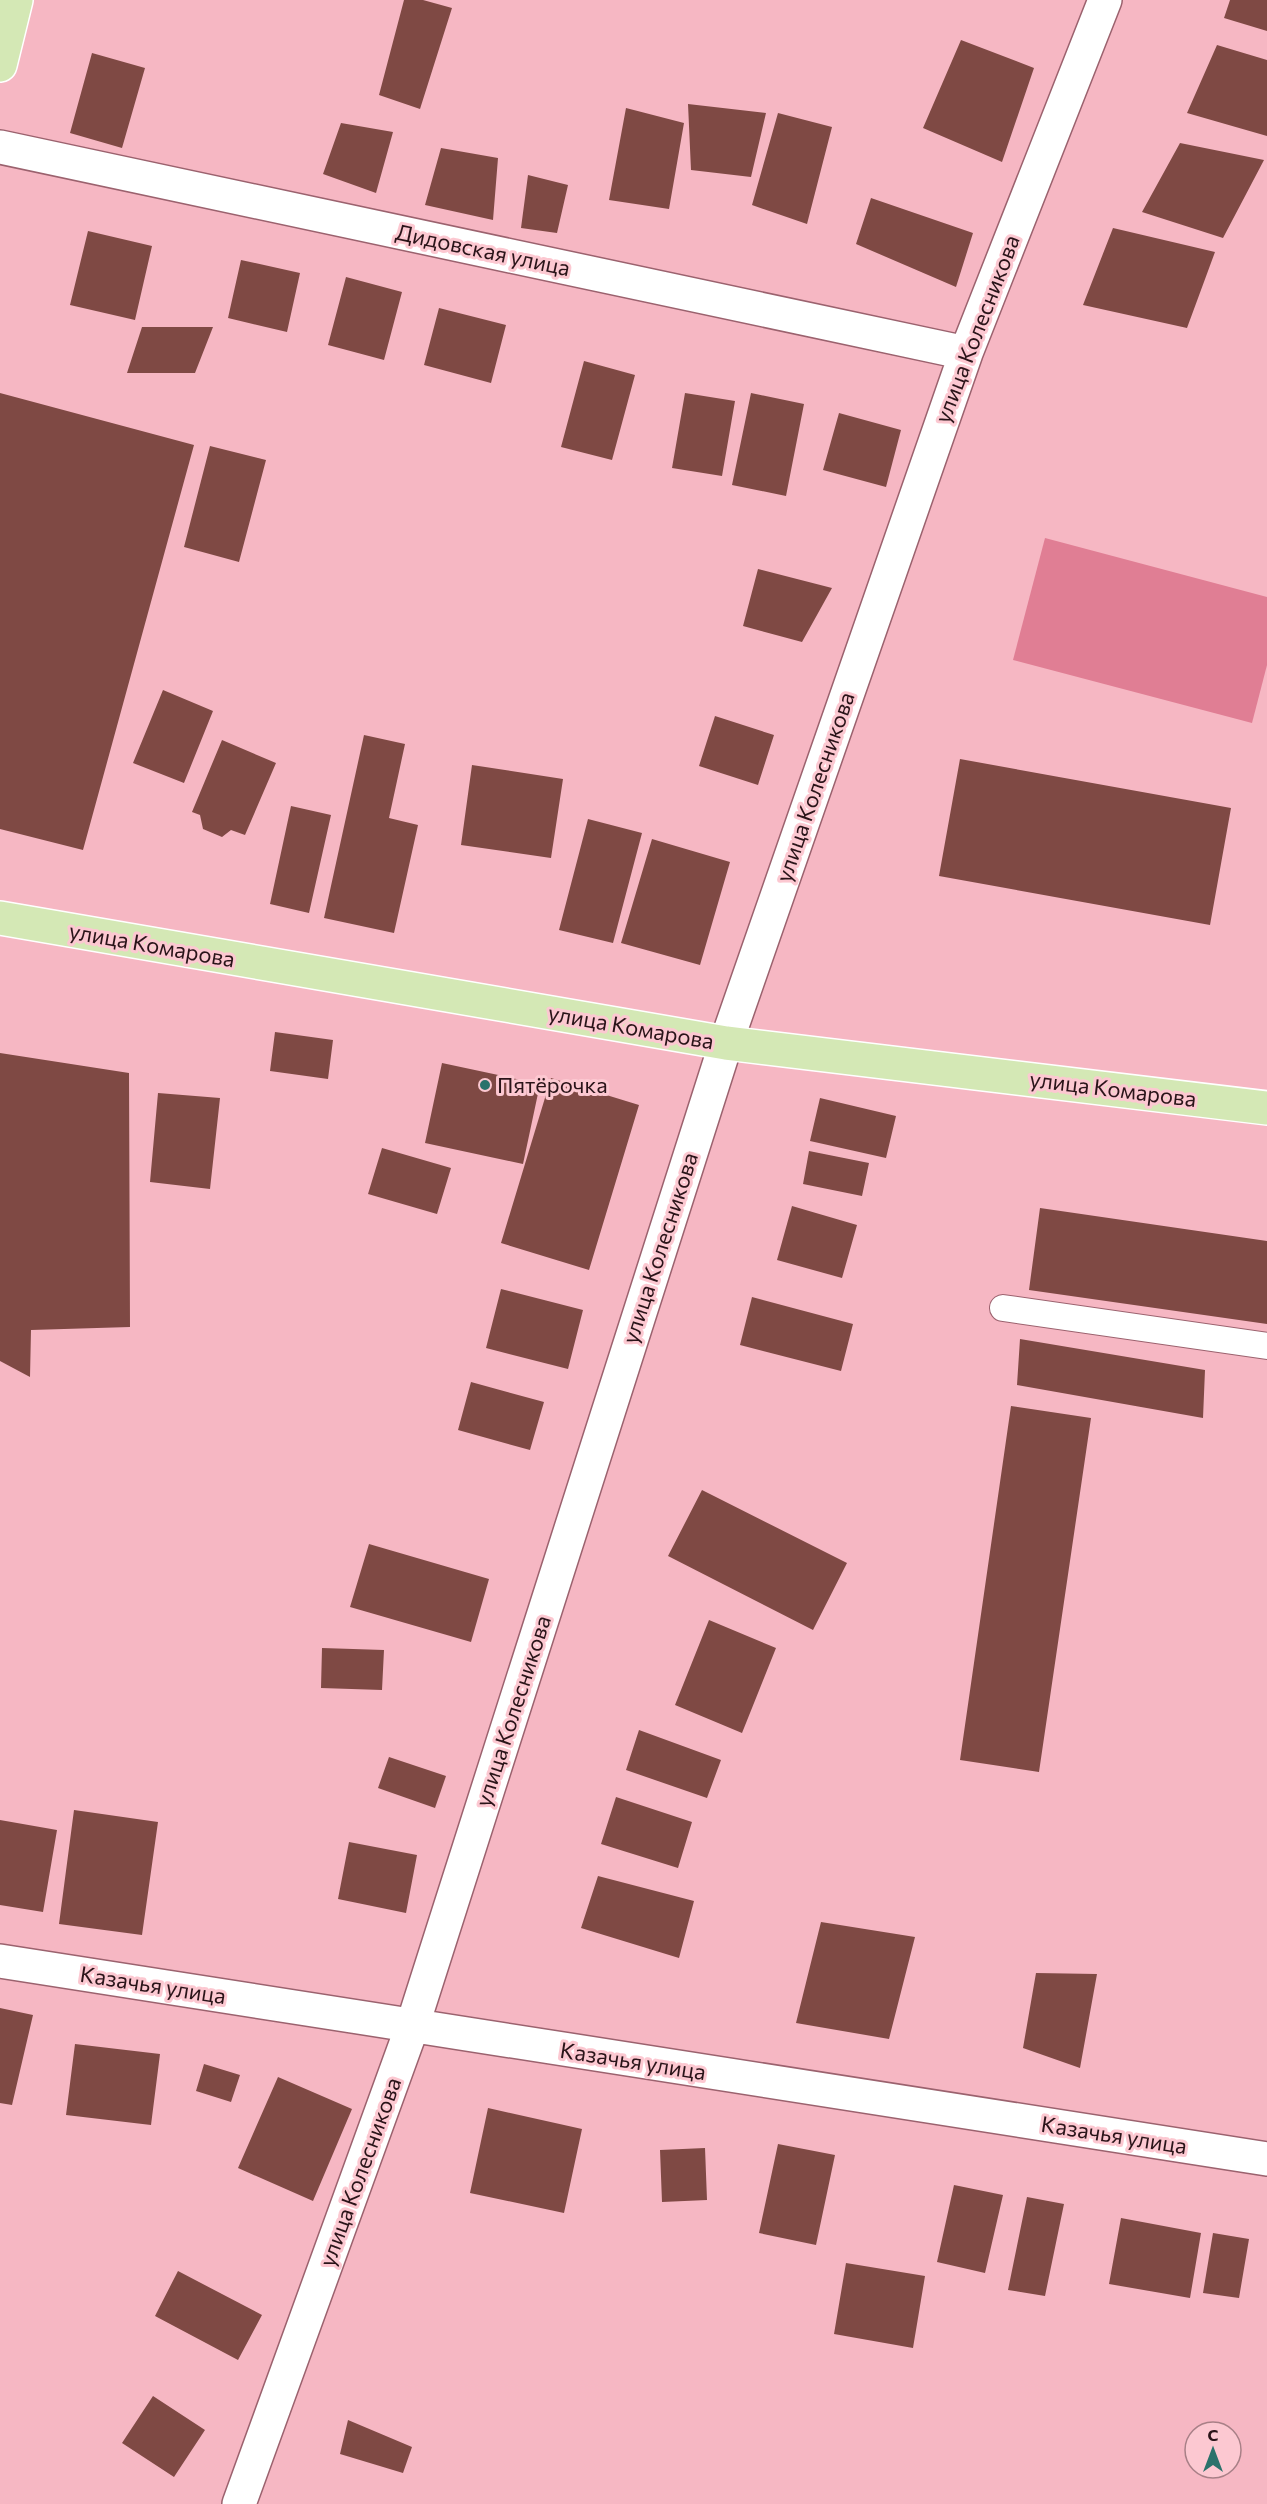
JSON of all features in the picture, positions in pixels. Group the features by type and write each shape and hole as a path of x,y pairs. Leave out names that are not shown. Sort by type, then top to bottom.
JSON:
{"main road":[{"path":"0,65 16,0"},
{"name":"улица Комарова","path":"0,918 726,1043 1267,1108"}],"street":[{"name":"улица Колесникова","path":"239,2504 412,2027 726,1043 966,353 1105,0"},
{"name":"Дидовская улица","path":"0,147 966,353"},
{"name":"Казачья улица","path":"0,1961 412,2027 1267,2158"}],"lane":[{"path":"1003,1308 1267,1346"}],"shaded area":[{"path":"1045,538 1267,597 1267,665 1252,723 1013,660"}],"building":[{"path":"404,0 423,0 452,8 420,109 379,95"},
{"path":"1230,0 1267,0 1267,31 1224,18"},
{"path":"961,40 1034,68 1002,162 923,128"},
{"path":"1217,45 1267,60 1267,136 1187,113"},
{"path":"92,53 145,68 122,148 70,133"},
{"path":"688,104 766,113 751,177 691,170"},
{"path":"626,108 684,123 669,209 609,200"},
{"path":"778,113 832,127 807,224 752,205"},
{"path":"341,123 393,132 376,193 323,174"},
{"path":"1180,143 1264,160 1223,238 1142,212"},
{"path":"441,148 498,158 493,220 425,205"},
{"path":"528,175 568,185 557,233 521,228"},
{"path":"871,198 973,233 956,287 856,244"},
{"path":"1113,228 1215,252 1187,328 1083,305"},
{"path":"88,231 152,246 135,320 70,305"},
{"path":"241,260 300,273 287,332 228,318"},
{"path":"346,277 402,292 384,360 328,345"},
{"path":"439,308 506,325 491,383 424,365"},
{"path":"142,327 213,327 195,373 127,373"},
{"path":"584,361 635,375 612,460 561,447"},
{"path":"0,393 194,445 83,850 0,829"},
{"path":"685,393 735,401 722,476 672,468"},
{"path":"751,393 804,404 786,496 732,485"},
{"path":"839,413 901,430 886,487 823,470"},
{"path":"210,446 266,460 239,562 184,547"},
{"path":"758,569 832,588 802,642 743,626"},
{"path":"163,690 213,711 184,783 133,763"},
{"path":"715,716 774,735 758,785 699,766"},
{"path":"364,735 405,744 389,818 418,825 394,933 324,918"},
{"path":"222,740 276,763 245,835 231,830 222,837 203,829 200,815 192,812"},
{"path":"960,759 1231,808 1210,925 939,876"},
{"path":"472,765 563,779 551,858 461,845"},
{"path":"291,806 331,815 309,913 270,904"},
{"path":"588,819 642,833 613,943 559,930"},
{"path":"652,839 730,862 700,965 621,943"},
{"path":"275,1032 333,1040 328,1079 270,1071"},
{"path":"0,1053 129,1073 130,1327 31,1330 30,1377 0,1361"},
{"path":"442,1063 540,1084 523,1164 425,1143"},
{"path":"551,1078 639,1105 589,1270 501,1243"},
{"path":"158,1093 220,1098 210,1189 150,1182"},
{"path":"820,1098 896,1116 886,1158 810,1141"},
{"path":"382,1148 451,1168 437,1214 368,1194"},
{"path":"809,1151 869,1163 862,1196 803,1184"},
{"path":"792,1206 857,1225 842,1278 777,1260"},
{"path":"1040,1208 1267,1241 1267,1324 1029,1290"},
{"path":"501,1289 583,1310 568,1369 486,1348"},
{"path":"752,1297 853,1324 841,1371 740,1345"},
{"path":"1020,1339 1205,1370 1203,1418 1017,1385"},
{"path":"471,1382 544,1402 530,1450 458,1430"},
{"path":"1011,1406 1091,1418 1039,1772 960,1760"},
{"path":"702,1490 847,1563 813,1630 668,1556"},
{"path":"369,1544 489,1579 471,1642 350,1607"},
{"path":"709,1620 776,1648 742,1733 675,1705"},
{"path":"322,1648 384,1650 382,1690 321,1688"},
{"path":"639,1730 721,1760 707,1798 626,1770"},
{"path":"389,1757 446,1776 435,1808 378,1788"},
{"path":"616,1797 692,1822 678,1868 601,1844"},
{"path":"74,1810 158,1822 142,1935 59,1924"},
{"path":"0,1820 57,1830 43,1912 0,1905"},
{"path":"349,1842 417,1855 406,1913 338,1899"},
{"path":"598,1876 694,1901 679,1958 581,1928"},
{"path":"821,1922 915,1937 889,2039 796,2023"},
{"path":"1036,1973 1097,1974 1080,2068 1023,2048"},
{"path":"0,2008 33,2015 12,2105 0,2103"},
{"path":"75,2044 160,2054 151,2125 66,2115"},
{"path":"204,2064 240,2075 231,2102 196,2091"},
{"path":"278,2077 352,2109 313,2201 238,2168"},
{"path":"488,2108 582,2129 564,2213 470,2193"},
{"path":"778,2144 835,2155 816,2245 759,2233"},
{"path":"705,2148 707,2200 662,2202 660,2150"},
{"path":"954,2185 1003,2195 985,2273 937,2262"},
{"path":"1027,2197 1064,2204 1045,2296 1008,2290"},
{"path":"1121,2218 1201,2233 1190,2298 1109,2284"},
{"path":"1213,2233 1249,2239 1239,2298 1203,2293"},
{"path":"846,2263 925,2276 913,2348 834,2334"},
{"path":"178,2271 262,2315 238,2360 155,2316"},
{"path":"153,2396 205,2430 174,2477 122,2443"},
{"path":"348,2420 412,2447 403,2473 340,2454"}],"place":[{"name":"Пятёрочка","path":"485,1085"}]}
